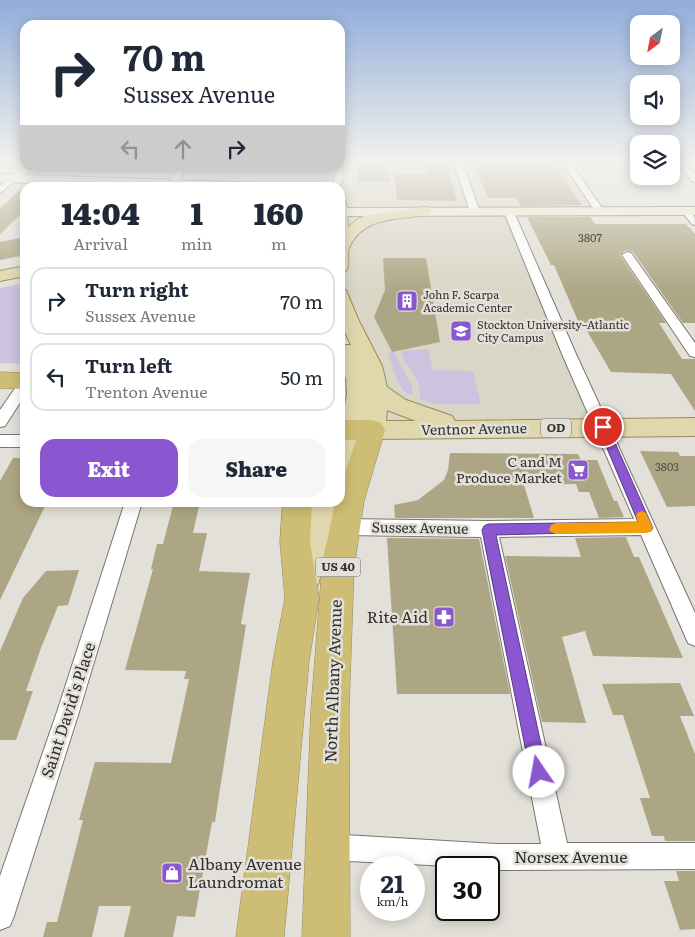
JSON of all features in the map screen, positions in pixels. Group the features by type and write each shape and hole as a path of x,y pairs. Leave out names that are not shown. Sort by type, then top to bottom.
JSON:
{"highway":[{"path":"0,380 20,382"},
{"name":"North Albany Avenue","path":"345,472 355,430"},
{"path":"298,507 295,542 302,598"},
{"name":"North Albany Avenue","path":"326,937 330,709 338,568 335,515"},
{"name":"North Albany Avenue","path":"260,937 291,661 302,598"}],"main road":[{"path":"345,209 476,212 690,211"},
{"path":"345,242 357,226 366,221 424,211"},
{"path":"0,276 20,272"},
{"name":"US 40","path":"345,315 372,367 377,390 355,430 345,453"},
{"name":"US 40","path":"345,347 353,363 359,385 355,430"},
{"path":"377,390 391,402 406,410 466,429"},
{"name":"Ventnor Avenue","path":"355,430 695,427"},
{"name":"North Albany Avenue","path":"302,598 312,547 335,515"}],"street":[{"path":"474,206 476,212"},
{"path":"596,206 600,212"},
{"path":"690,211 695,222"},
{"path":"509,212 695,636"},
{"path":"627,255 695,353"},
{"path":"0,422 20,390"},
{"path":"0,441 20,441"},
{"name":"Saint David's Place","path":"0,916 132,507"},
{"name":"Sussex Avenue","path":"335,515 488,530 647,528"},
{"path":"488,530 557,858"},
{"name":"Norsex Avenue","path":"328,847 496,857 695,856"}],"shaded area":[{"name":"Stockton University–Atlantic City Campus","path":"345,206 596,206 600,212 510,212 603,427 372,430 345,315"},
{"path":"20,284 20,364 0,363 0,288"},
{"path":"428,349 433,370 473,371 481,404 433,404 420,399 418,381 404,361 401,351"},
{"path":"395,352 411,385 412,396 402,389 396,378 388,353"},
{"path":"345,367 350,387 345,415"}],"building":[{"path":"3,206 20,206 20,215 0,234 0,208"},
{"path":"527,217 590,217 595,224 686,224 695,234 695,323 683,323 633,252 626,250 620,255 666,323 659,323 682,359 695,359 695,411 671,374 611,372 581,321 578,321 554,265 551,265"},
{"path":"20,238 20,256 0,260 0,242"},
{"name":"John F. Scarpa Academic Center","path":"383,258 426,258 440,342 392,352 374,317 385,290"},
{"path":"640,451 678,452 680,456 695,456 695,506 667,507"},
{"path":"450,453 578,454 581,460 597,460 614,501 617,501 624,517 599,518 589,492 579,492 576,484 524,485 534,518 395,518 394,505 418,500 444,480 448,470"},
{"path":"13,458 20,458 20,507 45,507 0,600 0,481"},
{"path":"173,507 199,507 193,533 207,533 199,571 250,573 241,624 246,625 215,822 212,822 195,917 177,916 173,937 124,937 131,906 99,906 92,937 43,937 47,922 57,922 83,820 79,820 95,762 171,763 189,679 184,679 186,671 125,670 153,569 151,569 157,544 163,544"},
{"path":"626,537 634,557 639,557 683,658 593,656 585,631 562,637 586,723 542,722 505,556 581,557 575,538"},
{"name":"Rite Aid","path":"387,538 479,539 510,694 397,694"},
{"path":"79,570 68,605 58,606 41,648 26,691 33,691 16,740 0,740 0,651 23,598 46,571"},
{"path":"680,683 694,716 680,716 695,754 695,841 665,841 664,836 652,836 640,798 650,798 623,715 613,715 602,684"},
{"path":"676,871 695,871 695,929 680,930 664,881 679,881"}],"slow traffic":[{"path":"556,529 647,528 642,516"}],"place":[{"name":"John F. Scarpa Academic Center","path":"407,301"},
{"name":"Stockton University–Atlantic City Campus","path":"461,331"},
{"name":"C and M Produce Market","path":"578,470"},
{"name":"Rite Aid","path":"444,617"},
{"name":"Albany Avenue Laundromat","path":"172,873"}],"route":[{"path":"539,772 488,530 647,528 603,427"}]}
